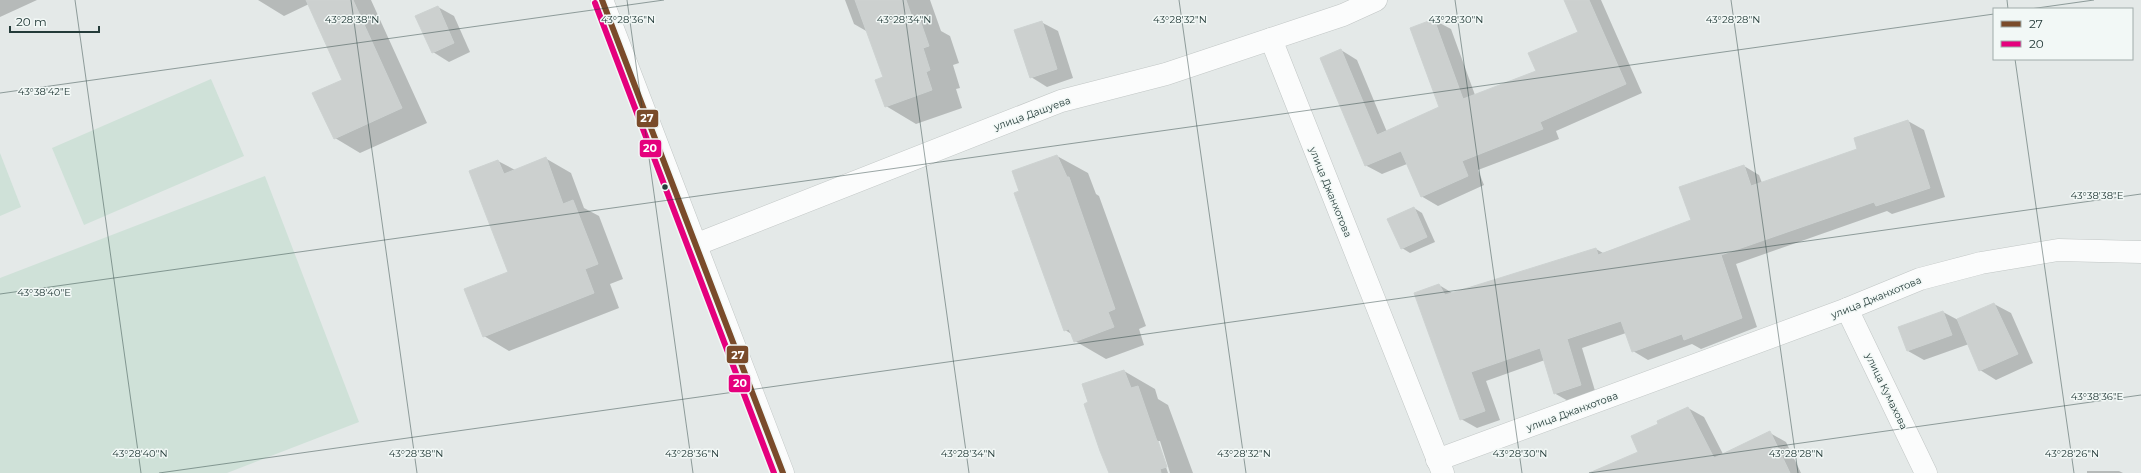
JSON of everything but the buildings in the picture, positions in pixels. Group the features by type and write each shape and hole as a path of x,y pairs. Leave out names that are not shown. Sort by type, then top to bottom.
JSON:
{"street":[{"path":"602,0 783,473"},
{"name":"улица Дашуева","path":"695,244 1061,101 1166,74 1343,15 1376,0"},
{"name":"улица Джанхотова","path":"1271,39 1440,466 1847,310 1920,279 1981,263 2058,250 2141,252"},
{"name":"улица Кумахова","path":"1847,310 1926,473"}],"green space":[{"path":"211,79 244,156 84,225 52,148"},
{"path":"0,153 21,207 0,216"},
{"path":"265,176 359,422 227,473 0,473 0,278"}],"transit line":[{"name":"27","path":"602,0 783,473"},
{"name":"20","path":"595,3 774,473"}]}
